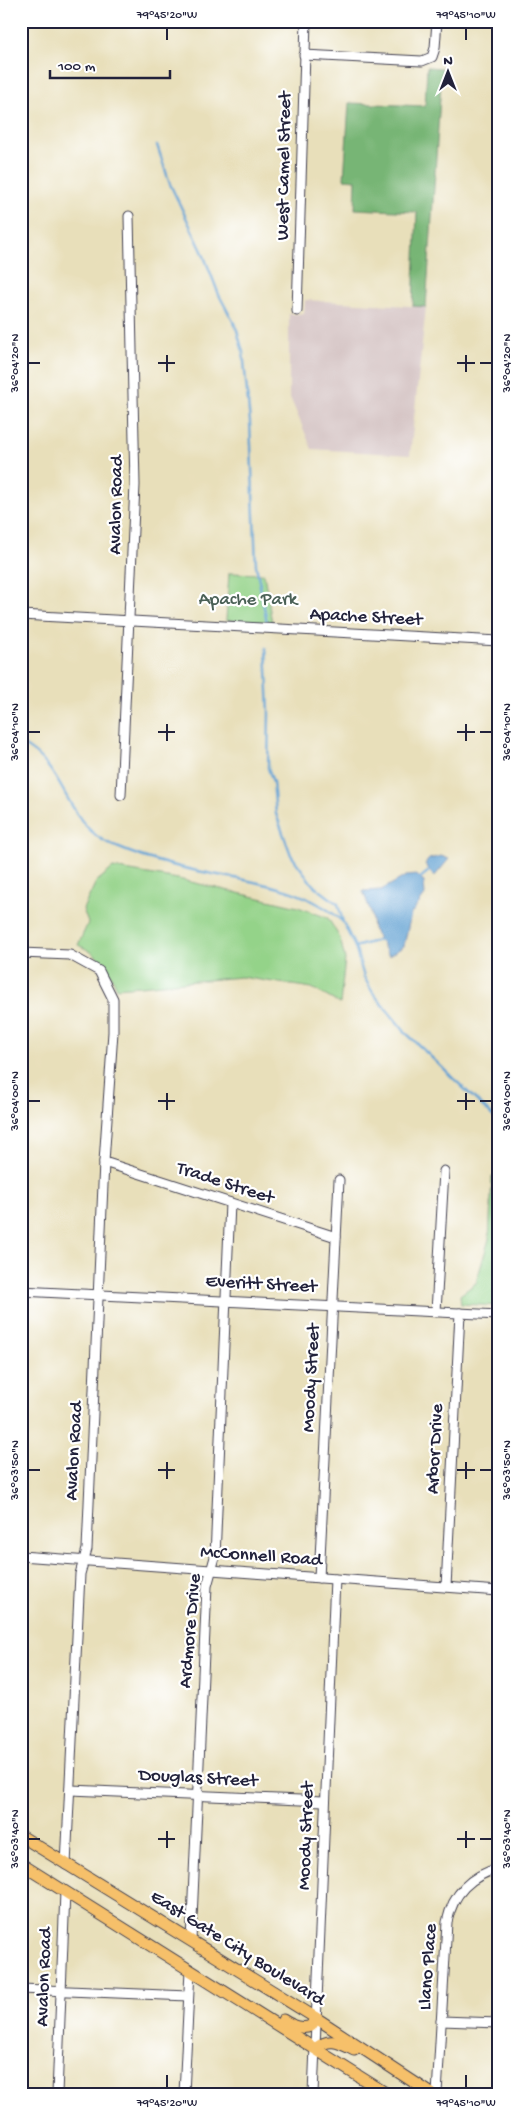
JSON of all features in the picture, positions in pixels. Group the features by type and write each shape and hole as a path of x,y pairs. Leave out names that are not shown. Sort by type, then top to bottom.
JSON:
{"main road":[{"name":"East Gate City Boulevard","path":"23,1838 316,2018 432,2094"},
{"path":"21,1864 387,2094"},
{"path":"246,2004 266,2010 299,2028 312,2026 316,2018"},
{"path":"316,2048 326,2041 333,2040 384,2062"}],"street":[{"name":"West Camel Street","path":"297,311 306,21"},
{"path":"304,55 422,61 432,57 435,48 437,21"},
{"name":"Avalon Road","path":"121,795 135,484 129,216"},
{"name":"Apache Street","path":"21,615 499,641"},
{"name":"Avalon Road","path":"21,953 70,955 99,971 113,999 87,1549 80,1574 66,1864"},
{"name":"Trade Street","path":"104,1162 336,1237"},
{"path":"436,1312 444,1171"},
{"name":"Moody Street","path":"319,1578 339,1180"},
{"name":"Ardmore Drive","path":"191,1941 196,1795 207,1586 214,1557 230,1203"},
{"name":"Everitt Street","path":"21,1290 499,1315"},
{"name":"Arbor Drive","path":"446,1587 460,1313"},
{"name":"McConnell Road","path":"21,1556 499,1591"},
{"name":"Moody Street","path":"312,2094 316,2048 324,1801 335,1579"},
{"name":"Douglas Street","path":"71,1790 324,1801"},
{"name":"Llano Place","path":"437,2094 447,1922 450,1906 460,1890 475,1876 499,1868"},
{"name":"Avalon Road","path":"57,2094 65,1892"},
{"path":"184,2094 190,1970"},
{"path":"21,1989 188,1996"},
{"path":"441,2021 499,2023"}],"shaded area":[{"path":"305,300 426,307 410,455 312,449 289,395 289,314 304,314"}],"green space":[{"path":"427,67 442,68 426,307 413,306 417,212 355,209 356,180 344,179 349,103 425,106"},
{"name":"Apache Park","path":"229,573 264,574 272,623 226,620"},
{"path":"113,868 178,879 298,907 328,918 340,938 345,959 340,1004 312,988 241,977 117,988 102,962 92,953 78,945 88,923 83,909 96,882"},
{"path":"499,1174 499,1306 461,1304 460,1295 476,1283 489,1239 492,1177"}],"water":[{"path":"441,856 449,859 434,877 425,864 429,859"},
{"path":"417,875 424,882 425,895 411,914 404,946 389,956 373,929 371,913 363,891 381,890 406,876"}],"waterway":[{"path":"157,145 170,184 202,251 219,295 236,327 243,352 250,422 256,565 267,623"},
{"path":"266,648 269,712 268,768 273,782 276,814 291,855 313,885 338,904 343,922 355,947 364,977 373,993 406,1033 499,1122"},
{"path":"21,744 36,754 48,766 74,810 84,823 95,835 110,844 140,856 172,865 252,881 290,892 309,899 342,921"},
{"path":"419,879 430,870"},
{"path":"355,947 382,939"}]}
